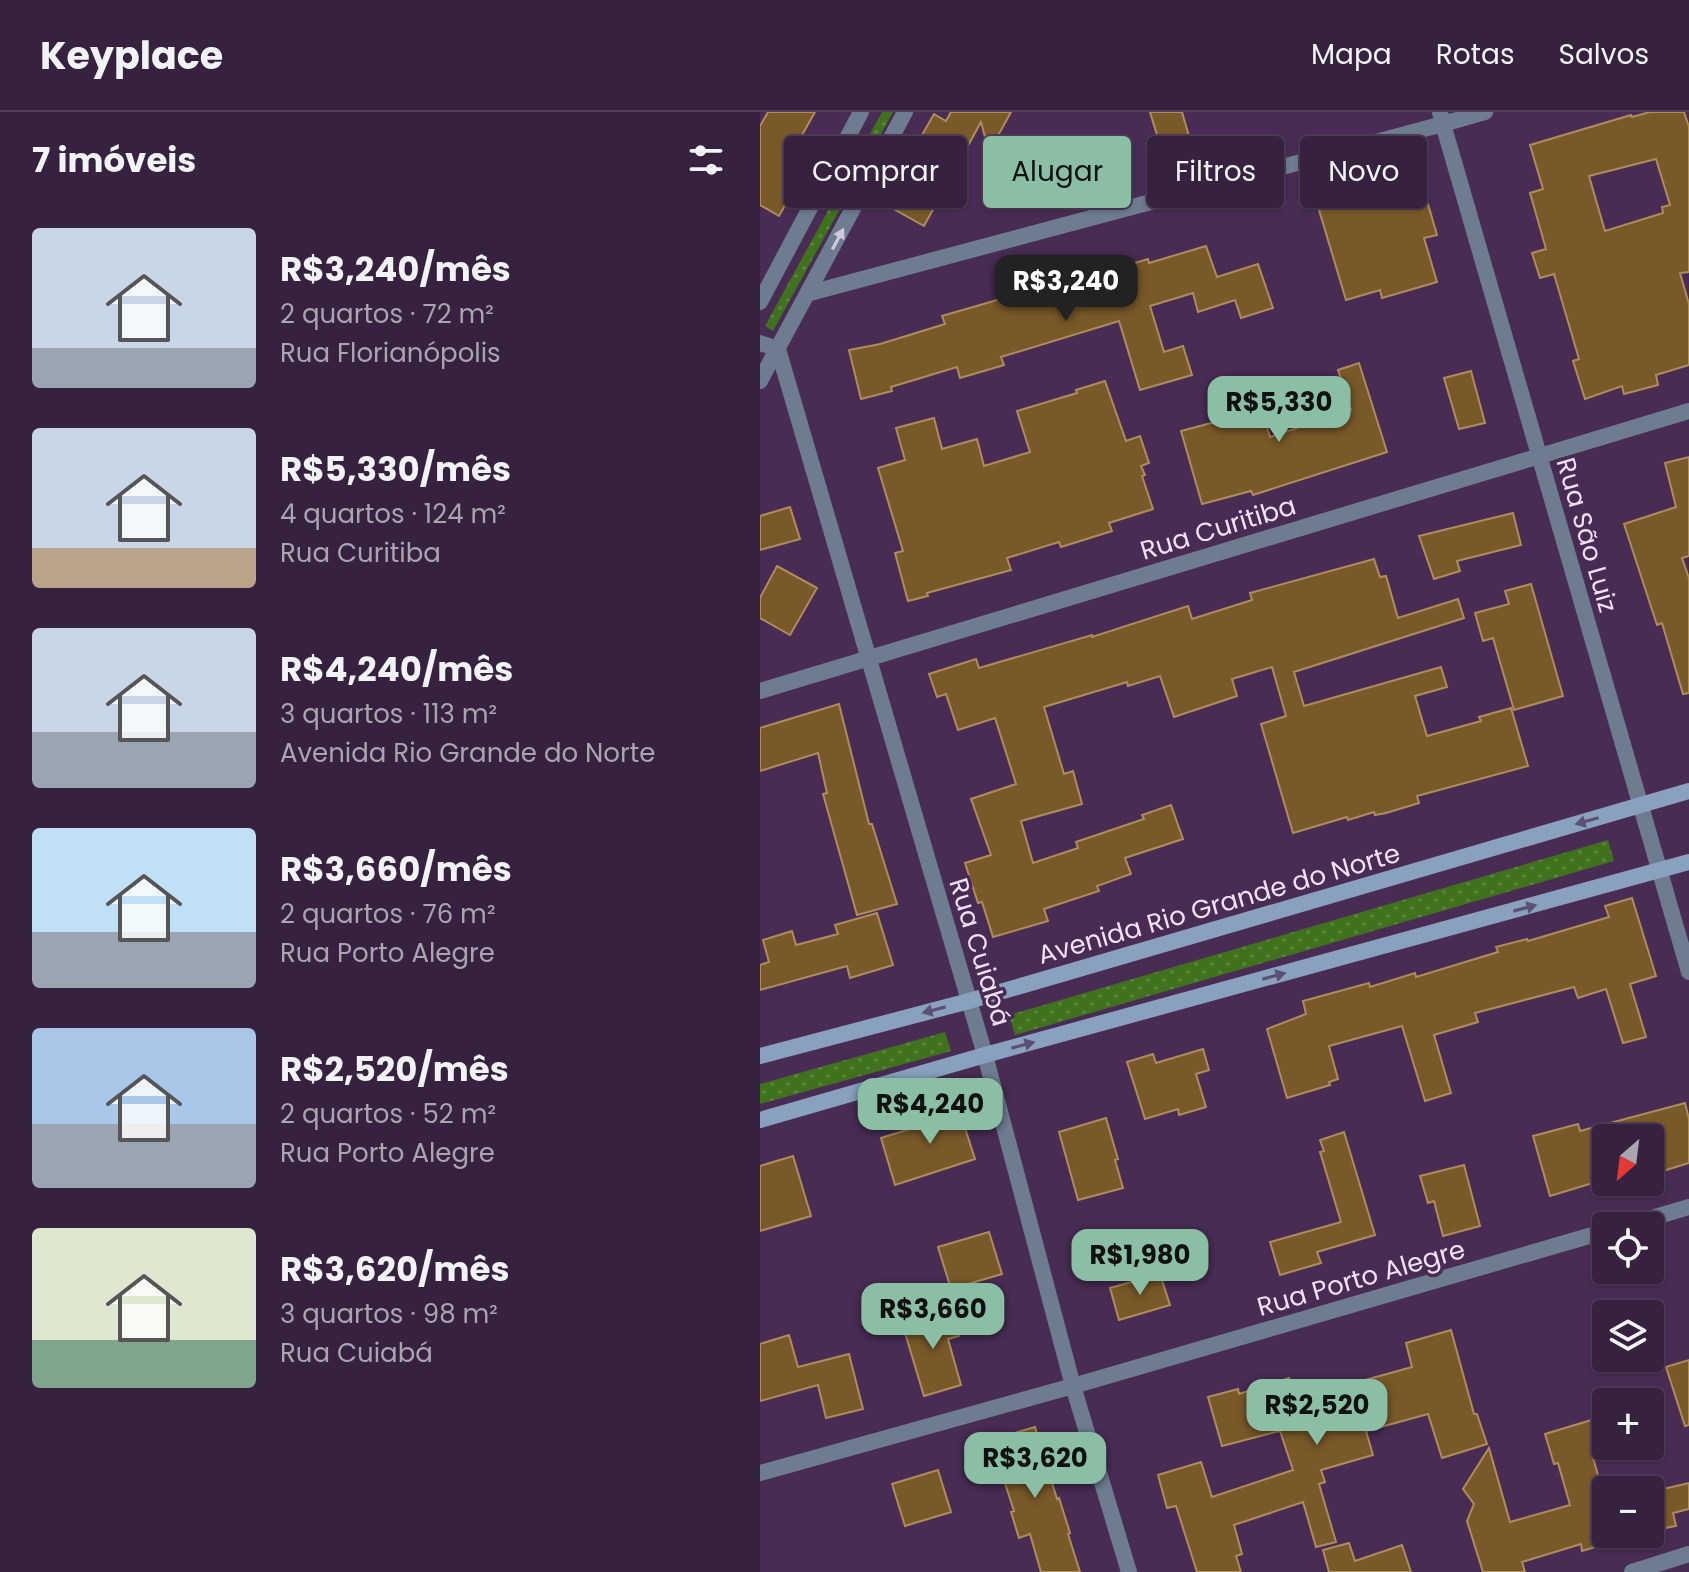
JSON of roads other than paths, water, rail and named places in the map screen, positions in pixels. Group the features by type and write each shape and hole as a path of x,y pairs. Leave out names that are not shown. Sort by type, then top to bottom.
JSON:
{"main road":[{"name":"Avenida Rio Grande do Norte","path":"760,1056 969,1001 1689,791"},
{"path":"760,1120 985,1055 1689,862"}],"street":[{"path":"760,302 861,112"},
{"path":"760,381 905,112"},
{"path":"810,293 1441,118 1485,112"},
{"name":"Rua São Luiz","path":"1441,118 1689,972"},
{"path":"760,343 778,349"},
{"name":"Rua Cuiabá","path":"778,349 985,1055 1073,1386 1129,1572"},
{"name":"Rua Curitiba","path":"760,691 1689,411"},
{"path":"1664,1214 1689,1207"},
{"name":"Rua Porto Alegre","path":"760,1473 1073,1386 1592,1235"},
{"path":"1632,1572 1689,1554"}]}
